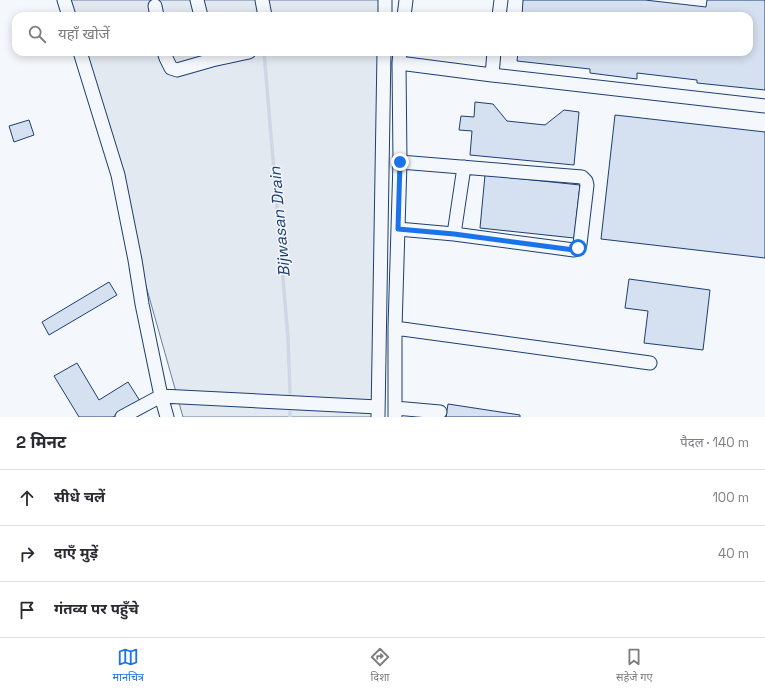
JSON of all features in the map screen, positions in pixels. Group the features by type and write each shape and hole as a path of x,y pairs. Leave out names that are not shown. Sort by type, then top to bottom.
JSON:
{"street":[{"path":"64,0 68,12"},
{"path":"198,0 200,12"},
{"path":"262,0 264,12"},
{"path":"385,0 385,12"},
{"path":"404,12 406,0"},
{"path":"500,12 501,0"},
{"path":"81,56 118,175 134,253 142,304 161,396 167,417"},
{"path":"165,56 170,68 177,70 211,56"},
{"path":"122,417 161,396 378,412 384,56"},
{"path":"492,75 494,56"},
{"path":"440,412 395,412 395,328 400,162 400,57 492,75 765,106"},
{"path":"398,229 454,234 574,250 578,248 580,244 587,185 586,181 582,177 400,162"},
{"path":"454,234 464,167"},
{"path":"395,328 650,363"}],"shaded area":[{"path":"65,0 390,0 389,12 68,12"},
{"path":"81,56 388,56 381,417 183,417"}],"building":[{"path":"523,0 645,0 706,7 707,0 765,0 765,90 697,83 697,80 637,73 637,79 590,73 590,69 517,61 518,56 753,56 753,12 522,12"},
{"path":"475,102 493,104 507,121 545,125 564,110 579,112 574,165 470,155 472,131 459,130 461,116 474,117"},
{"path":"615,115 765,132 765,258 601,239"},
{"path":"29,120 34,135 14,142 9,126"},
{"path":"485,175 580,185 574,238 480,228"},
{"path":"629,279 710,290 703,350 644,343 648,311 625,308"},
{"path":"109,282 117,295 49,335 42,322"},
{"path":"77,363 99,400 128,382 140,401 113,417 79,417 54,376"},
{"path":"448,404 520,415 520,417 446,417"}],"waterway":[{"name":"Bijwasan Drain","path":"264,56 288,338 290,393"},
{"name":"Bijwasan Drain","path":"290,412 290,417"}],"route":[{"path":"400,162 398,229 454,234 574,250 578,248"}]}
